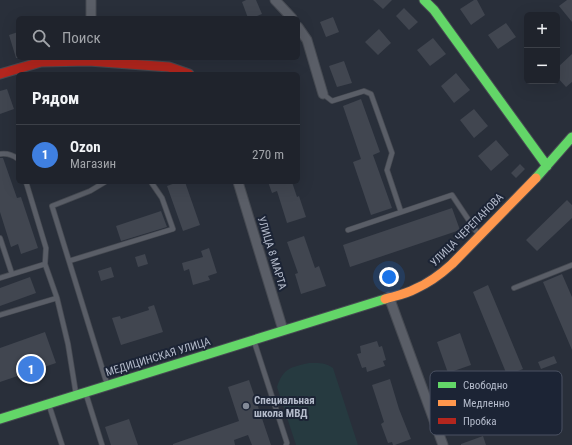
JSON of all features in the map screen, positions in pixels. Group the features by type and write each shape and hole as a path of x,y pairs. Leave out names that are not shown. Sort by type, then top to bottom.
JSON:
{"main road":[{"path":"424,0 434,10 547,166"},
{"path":"0,74 41,62 73,60"},
{"path":"99,60 169,67 184,72"},
{"name":"УЛИЦА ЧЕРЕПАНОВА","path":"324,317 414,290 434,279 479,236 547,166 572,137"},
{"name":"МЕДИЦИНСКАЯ УЛИЦА","path":"0,419 324,317"}],"street":[{"path":"90,16 91,0"},
{"path":"275,0 290,16"},
{"path":"300,30 307,40 323,94"},
{"name":"УЛИЦА 8 МАРТА","path":"239,184 283,330"},
{"path":"389,297 430,409"},
{"path":"439,435 443,445"}],"lane":[{"path":"323,94 332,101 364,91 372,94 392,153 387,170 401,212"},
{"path":"0,154 13,155 16,157"},
{"path":"27,184 46,248 45,264 57,298 81,394 102,445"},
{"path":"102,184 90,191 52,206 108,385"},
{"path":"69,261 173,229 162,198 152,184"},
{"path":"348,230 452,195 479,236"},
{"path":"0,238 12,274"},
{"path":"0,278 45,264"},
{"path":"514,288 572,265"},
{"path":"0,315 57,298"},
{"path":"254,339 287,443 286,445"},
{"path":"49,404 62,445"}],"shaded area":[{"path":"309,363 324,364 333,368 358,445 296,445 277,387 282,376 288,370"}],"building":[{"path":"246,0 256,0 262,14 257,16 247,16 242,2"},
{"path":"373,0 392,0 383,9"},
{"path":"474,0 477,0 485,15 471,25 460,9"},
{"path":"567,0 572,0 572,22 559,6"},
{"path":"404,8 418,22 409,30 396,16"},
{"path":"333,17 339,32 326,37 320,22"},
{"path":"506,23 516,37 498,49 488,35"},
{"path":"379,29 391,43 378,55 365,42"},
{"path":"16,33 16,58 9,35"},
{"path":"433,38 446,54 430,66 417,50"},
{"path":"572,54 572,82 566,87 560,80 560,65"},
{"path":"344,61 352,83 337,87 329,66"},
{"path":"456,73 470,90 454,103 441,86"},
{"path":"7,89 14,109 0,114 0,91"},
{"path":"361,99 380,152 373,155 392,208 371,215 353,162 361,159 343,106"},
{"path":"474,109 488,126 474,138 460,120"},
{"path":"496,140 509,155 491,171 478,156"},
{"path":"0,158 3,158 17,198 21,197 38,248 21,254 18,244 11,247 0,212"},
{"path":"520,164 525,169 516,178 511,173"},
{"path":"172,184 186,184 200,225 183,231 167,186"},
{"path":"269,184 293,184 297,197 299,196 306,217 287,223 277,191 272,193"},
{"path":"567,200 572,205 572,218 537,251 526,240"},
{"path":"452,208 460,230 350,267 343,245"},
{"path":"161,211 167,227 121,241 116,226"},
{"path":"304,236 315,268 319,266 326,286 301,294 295,274 298,273 287,242"},
{"path":"209,248 217,273 208,276 210,280 193,285 189,269 184,271 182,263 203,257 201,251"},
{"path":"145,254 148,264 138,267 135,257"},
{"path":"111,267 114,277 101,281 98,271"},
{"path":"562,274 572,297 572,350 543,282"},
{"path":"30,277 36,293 0,306 0,288"},
{"path":"488,285 523,369 518,371 505,371 473,292"},
{"path":"154,305 163,332 121,345 112,318 120,316 121,319 149,310 148,307"},
{"path":"45,332 56,363 0,382 0,348"},
{"path":"460,333 471,365 454,371 447,371 437,342"},
{"path":"377,341 379,347 382,346 386,360 383,361 385,366 367,372 366,367 362,368 357,354 361,353 360,346"},
{"path":"554,356 557,363 541,369 538,362"},
{"path":"390,379 399,409 411,439 395,445 393,445 392,442 388,443 381,424 384,422 372,385"},
{"name":"Специальная школа МВД","path":"249,380 271,445 252,445 248,435 234,440 235,445 173,445 239,421 228,387"},
{"path":"129,419 138,445 111,445 105,427"},
{"path":"483,436 486,445 461,445 461,444"}],"traffic: fast":[{"path":"424,0 434,10 547,166"},
{"path":"536,178 572,137"},
{"path":"0,419 385,299"}],"traffic: slow":[{"path":"385,299 412,291 444,271 536,178"}],"traffic: jam":[{"path":"0,74 41,62 89,61 169,67 183,72"}],"place":[{"name":"Ozon","path":"31,369"},
{"name":"Специальная школа МВД","path":"246,406"}]}
